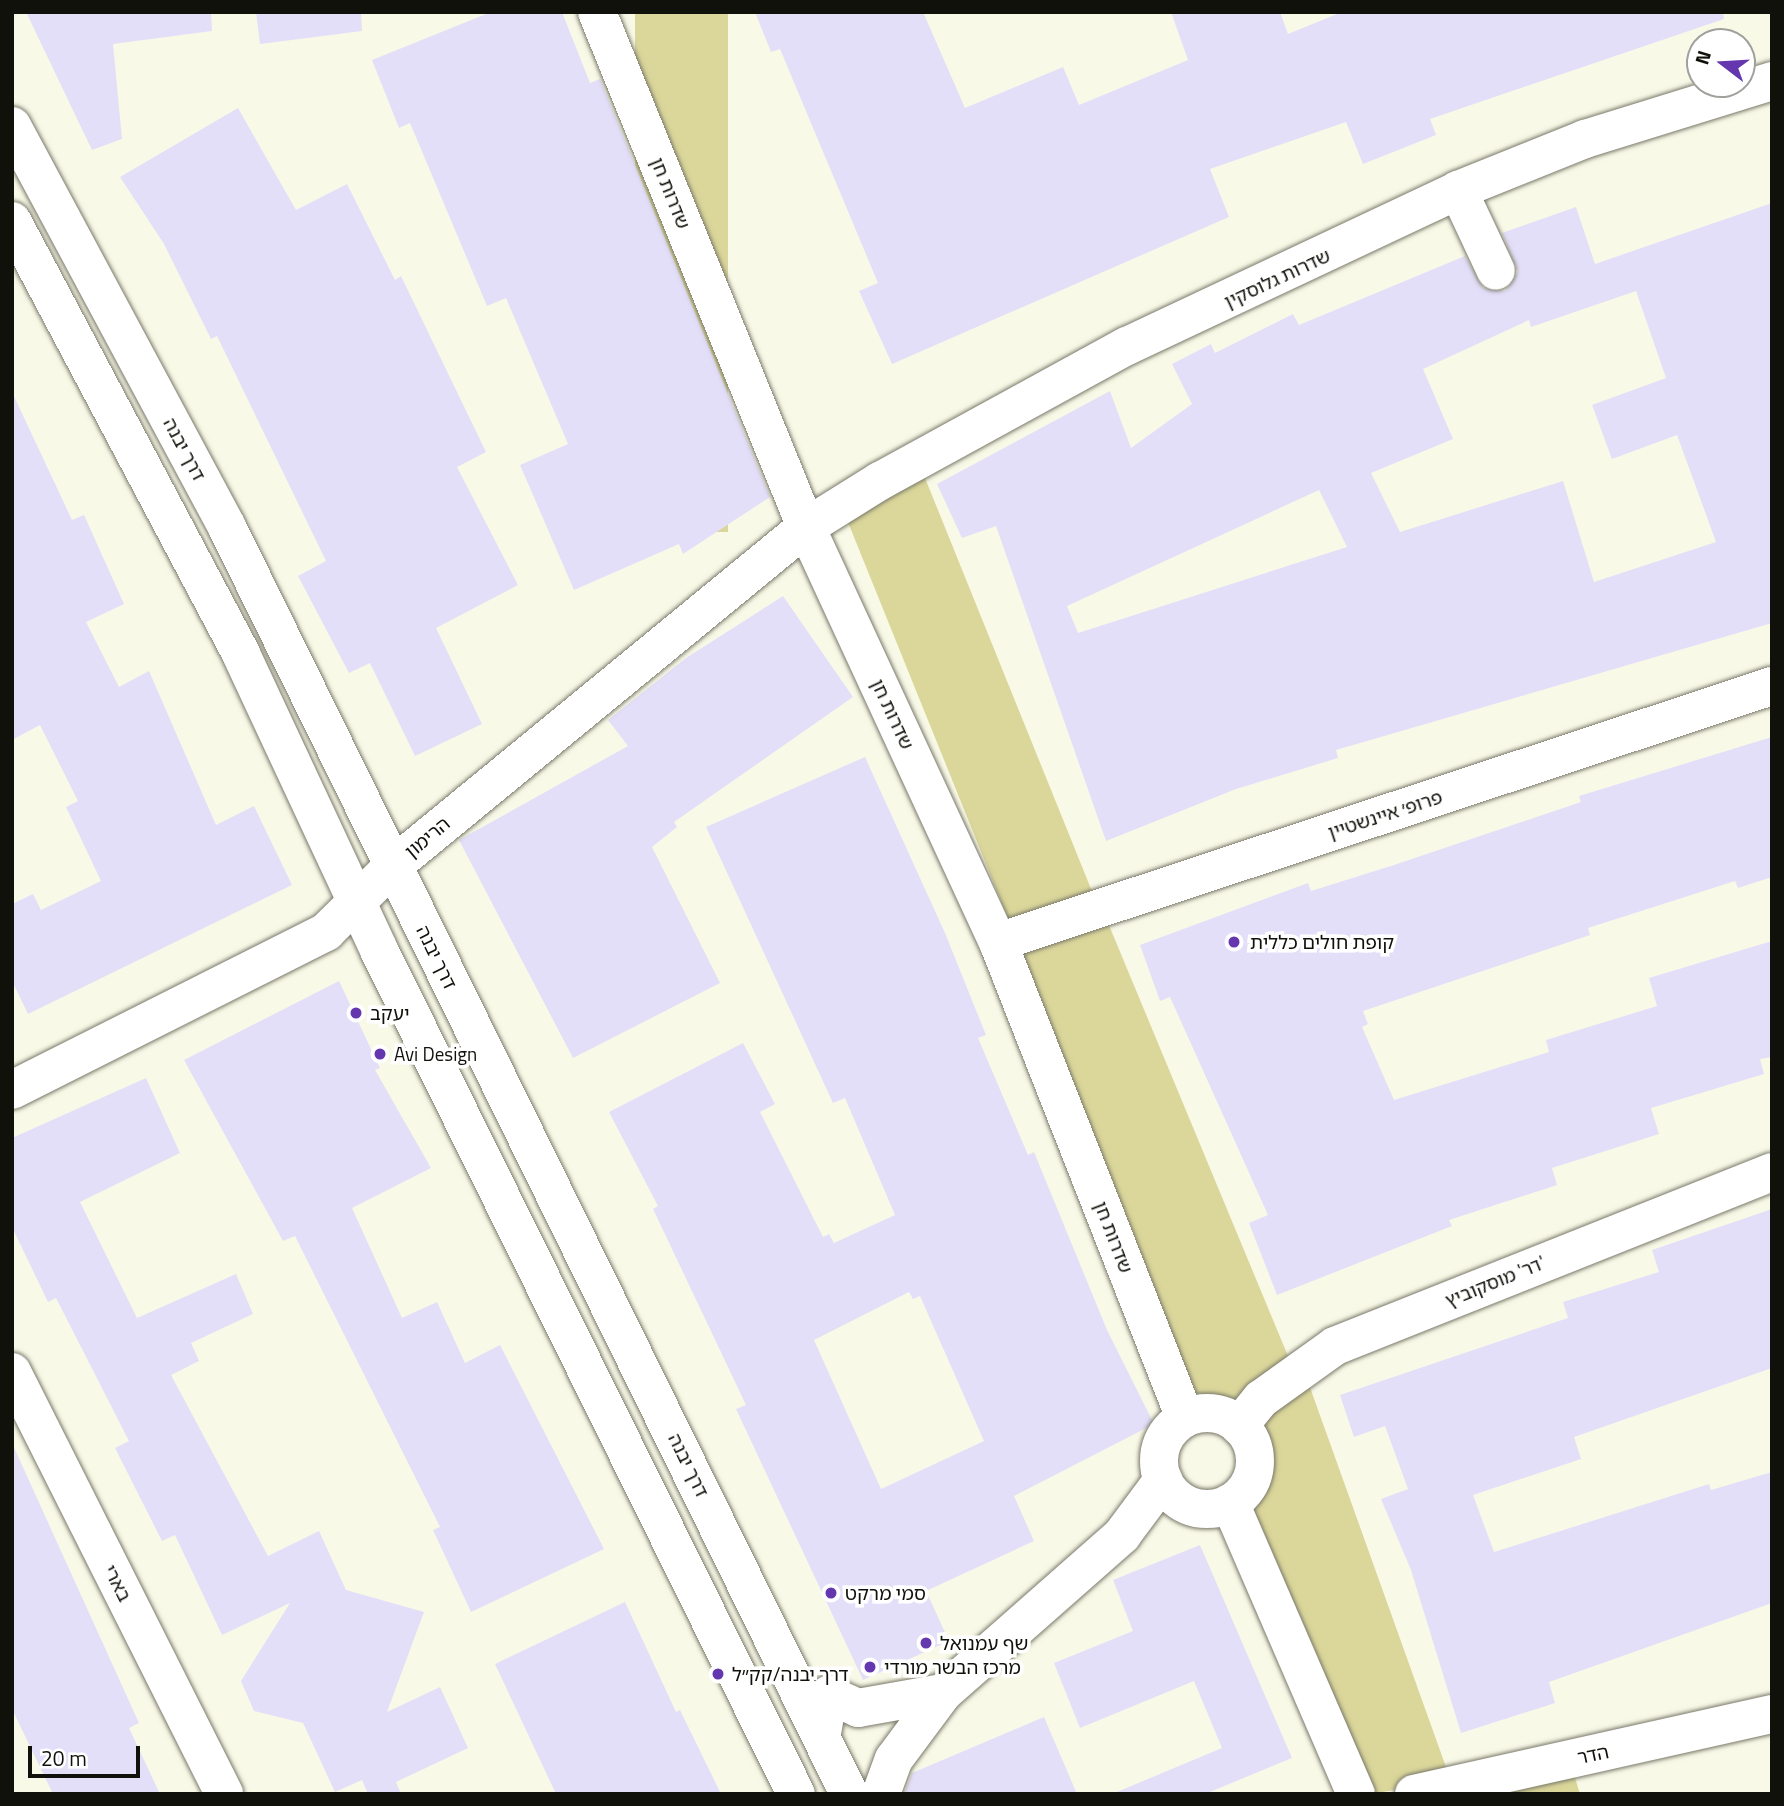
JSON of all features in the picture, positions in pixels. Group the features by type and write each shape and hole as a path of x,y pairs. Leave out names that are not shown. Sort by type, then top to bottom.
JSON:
{"street":[{"name":"שדרות חן","path":"597,12 806,527 998,942 1185,1418"},
{"name":"שדרות גלוסקין","path":"806,527 1127,346 1458,190 1585,139 1772,81"},
{"name":"דרך יבנה","path":"12,127 228,527 822,1733 849,1794"},
{"path":"1458,190 1496,271"},
{"path":"12,221 241,654 357,900 796,1794"},
{"name":"הרימון","path":"12,1090 326,932 394,865 806,527"},
{"name":"פרופ׳ איינשטיין","path":"998,942 1772,686"},
{"name":"דר' מוסקוביץ'","path":"1239,1426 1261,1399 1335,1346 1772,1172"},
{"name":"בארי","path":"12,1372 224,1794"},
{"path":"881,1794 894,1759 943,1693 1122,1535 1163,1480 1161,1447 1185,1418 1218,1414 1239,1426 1255,1453 1254,1470 1230,1503 1198,1509 1163,1480"},
{"path":"1230,1503 1356,1794"},
{"path":"822,1733 830,1695 858,1708 943,1693"},
{"name":"הדר","path":"1414,1794 1772,1714"}],"shaded area":[{"path":"635,12 728,12 728,532 635,532"},
{"path":"923,473 1093,893 1011,926 841,506"},
{"path":"1106,918 1288,1356 1238,1402 1194,1392 1010,950"},
{"path":"1307,1379 1451,1781 1370,1794 1241,1517 1264,1483 1264,1453 1253,1423"},
{"path":"1572,1768 1580,1794 1423,1794"}],"building":[{"path":"26,12 211,12 212,31 113,44 122,139 92,150"},
{"path":"256,12 361,12 362,31 260,44"},
{"path":"491,12 562,12 590,83 600,79 770,497 683,554 679,544 574,590 520,465 568,444 506,298 487,306 410,123 399,128 372,60"},
{"path":"755,12 923,12 965,108 1063,67 1079,105 1188,60 1171,12 1280,12 1288,34 1342,12 1723,12 1724,19 1698,28 1686,28 1686,32 1430,119 1436,135 1363,164 1346,122 1210,169 1229,217 892,364 859,291 878,283 780,49 771,52"},
{"path":"238,108 296,210 347,184 395,280 401,276 486,452 457,467 518,585 436,628 482,724 415,756 370,663 349,673 298,576 326,561 217,336 211,339 164,244 120,177"},
{"path":"1772,203 1772,623 1336,750 1338,758 1236,789 1106,841 996,526 962,538 937,484 1110,391 1131,448 1192,404 1172,364 1211,344 1215,353 1293,314 1299,325 1465,256 1483,288 1505,291 1518,272 1502,233 1576,207 1595,264","holes":["1636,291 1666,378 1592,405 1612,459 1677,435 1716,542 1594,582 1563,481 1400,532 1371,473 1453,439 1423,369 1529,320 1531,327","1319,490 1347,547 1078,633 1067,606"]},
{"path":"12,392 72,520 84,515 124,604 86,622 119,687 149,671 216,825 254,806 292,885 28,1014 12,981 12,904 33,894 41,910 101,881 66,807 78,801 40,725 12,740"},
{"path":"783,596 853,697 674,822 677,827 652,847 720,983 573,1058 459,840 628,746 608,720 686,658"},
{"path":"1772,737 1772,877 1738,888 1735,881 1588,928 1590,935 1363,1011 1368,1024 1362,1027 1394,1100 1549,1052 1546,1040 1657,1006 1649,978 1772,941 1772,1057 1760,1059 1764,1074 1651,1108 1659,1134 1552,1168 1557,1185 1449,1220 1452,1226 1277,1295 1249,1223 1268,1215 1170,997 1160,1001 1140,945 1308,883 1311,891 1394,865 1581,802 1579,796"},
{"path":"865,757 945,933 986,1035 978,1038 1028,1155 1034,1152 1107,1330 1154,1424 1014,1496 1034,1541 926,1591 949,1641 863,1680 736,1409 746,1405 653,1209 658,1206 609,1112 743,1043 775,1104 760,1112 823,1237 829,1234 834,1243 895,1215 845,1098 833,1103 706,827","holes":["909,1292 913,1299 920,1296 984,1441 881,1489 814,1340"]},
{"path":"339,981 380,1068 375,1070 431,1168 352,1208 402,1318 437,1302 465,1363 500,1345 604,1549 471,1612 433,1530 440,1527 295,1236 283,1241 184,1060"},
{"path":"146,1078 180,1153 80,1202 137,1318 236,1274 253,1314 191,1343 199,1361 171,1375 268,1556 319,1531 346,1590 424,1612 387,1712 440,1687 468,1748 396,1782 401,1794 368,1794 362,1780 335,1792 303,1723 254,1711 241,1681 290,1603 222,1635 175,1535 162,1541 115,1448 129,1441 56,1298 48,1302 12,1227 12,1138"},
{"path":"1772,1209 1772,1368 1574,1437 1581,1459 1473,1495 1494,1552 1709,1484 1711,1490 1772,1472 1772,1603 1549,1682 1555,1703 1461,1733 1411,1570 1381,1499 1408,1489 1385,1426 1354,1437 1340,1395 1568,1318 1563,1302 1659,1272 1652,1250"},
{"path":"12,1443 139,1723 129,1728 160,1794 53,1794 12,1709"},
{"path":"1200,1545 1292,1758 1205,1794 1112,1794 1222,1748 1194,1681 1080,1728 1054,1663 1133,1631 1113,1580"},
{"path":"625,1602 676,1712 680,1710 721,1794 556,1794 495,1664"},
{"path":"1044,1717 1077,1794 904,1794 912,1773"}],"place":[{"name":"קופת חולים כללית","path":"1234,942"},
{"name":"יעקב","path":"356,1013"},
{"name":"Avi Design","path":"380,1054"},
{"name":"סמי מרקט","path":"831,1593"},
{"name":"שף עמנואל","path":"926,1643"},
{"name":"מרכז הבשר מורדי","path":"870,1667"},
{"name":"דרך יבנה/קק״ל","path":"718,1674"}]}
